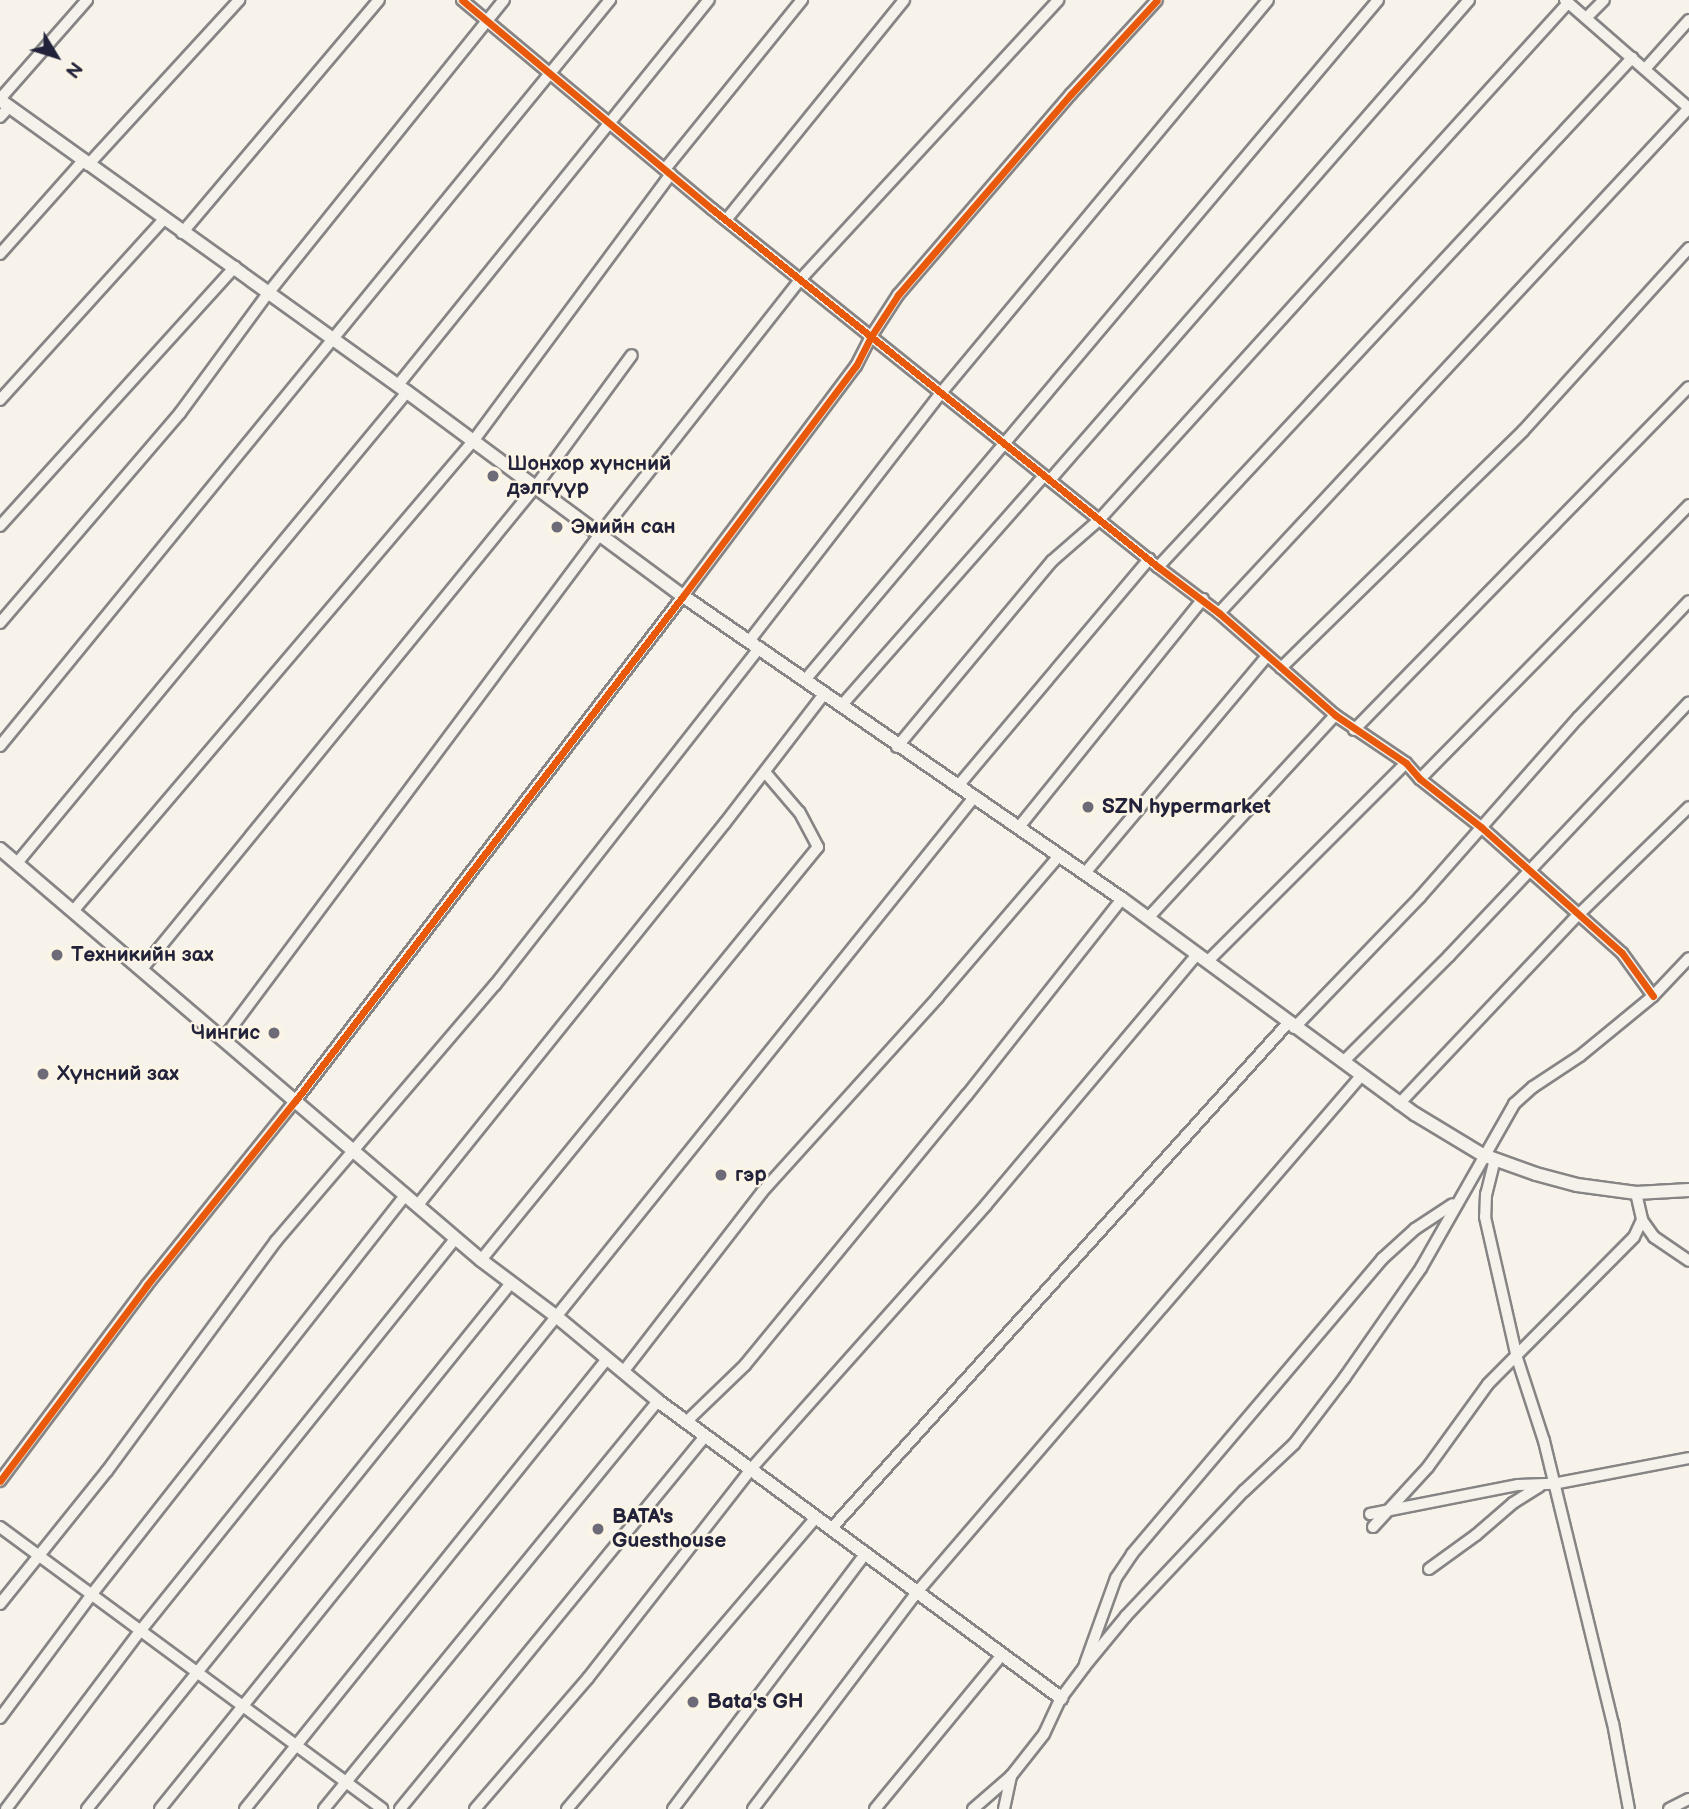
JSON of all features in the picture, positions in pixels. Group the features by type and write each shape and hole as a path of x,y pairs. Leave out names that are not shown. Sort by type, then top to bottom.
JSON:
{"main road":[{"path":"2,106 182,233 235,267 683,596 755,643 897,747 975,796 1122,899 1399,1104 1489,1157 1577,1185 1636,1193 1689,1190"},
{"path":"0,849 481,1260 557,1317 686,1422 1061,1698"}],"street":[{"path":"2,106 87,0"},
{"path":"0,254 239,0"},
{"path":"182,233 379,0"},
{"path":"462,0 800,280 872,335 1157,567 1219,612 1335,715 1406,763 1420,779 1481,827 1577,916 1622,953 1653,996"},
{"path":"0,623 180,413 269,292 505,0"},
{"path":"0,746 610,0"},
{"path":"18,863 402,388 709,0"},
{"path":"74,910 474,440 668,172 802,0"},
{"path":"726,220 904,0"},
{"path":"223,1039 600,534 800,280 1058,0"},
{"path":"0,1480 146,1285 296,1100 683,596 856,366 898,295 1071,94 1157,0"},
{"path":"0,1604 107,1471 275,1241 495,985 941,393 1268,0"},
{"path":"805,680 1378,0"},
{"path":"841,706 1047,478 1469,0"},
{"path":"1586,18 1604,0"},
{"path":"897,747 1052,561 1100,520 1567,1 1689,108 1219,612"},
{"path":"1645,69 1689,20"},
{"path":"1157,567 1632,58"},
{"path":"0,400 164,219"},
{"path":"1281,668 1523,432 1689,248"},
{"path":"0,526 235,267"},
{"path":"142,969 536,486 632,355"},
{"path":"1354,730 1689,387"},
{"path":"1420,779 1689,505"},
{"path":"958,786 1149,559"},
{"path":"1019,827 1203,599"},
{"path":"831,1529 1291,1026 1420,897 1689,601"},
{"path":"1085,873 1267,656"},
{"path":"416,1206 765,772 824,694"},
{"path":"1343,1062 1689,702"},
{"path":"1148,918 1335,715"},
{"path":"475,1809 588,1678 751,1469 1202,958 1406,763"},
{"path":"481,1260 818,847 799,812 765,772"},
{"path":"160,1809 975,796"},
{"path":"1399,1104 1577,916 1689,807"},
{"path":"623,1372 762,1192 938,998 1059,856"},
{"path":"686,1422 745,1364 967,1095 1122,899"},
{"path":"973,1809 1011,1776 1044,1734 1061,1698 1126,1616 1244,1491 1294,1444 1396,1307 1458,1199 1489,1157 1514,1104 1533,1087 1580,1056 1653,996 1689,958"},
{"path":"753,1809 918,1591 1361,1076"},
{"path":"1489,1157 1485,1217 1517,1358 1544,1441 1550,1484 1613,1724 1629,1809"},
{"path":"1636,1193 1643,1220 1654,1237 1689,1261"},
{"path":"0,1718 92,1594 404,1196"},
{"path":"1084,1667 1116,1578 1132,1554 1382,1259 1415,1229 1443,1213 1458,1199"},
{"path":"1373,1527 1428,1466 1488,1384 1517,1358 1634,1237 1643,1220"},
{"path":"6,1809 141,1630 456,1239"},
{"path":"87,1809 195,1671 511,1283"},
{"path":"245,1809 607,1359"},
{"path":"324,1809 659,1401"},
{"path":"400,1809 705,1436"},
{"path":"1370,1514 1518,1485 1550,1484 1689,1458"},
{"path":"1429,1569 1476,1535 1513,1503 1550,1484"},
{"path":"567,1809 816,1517"},
{"path":"0,1527 382,1809"},
{"path":"673,1809 864,1554"},
{"path":"875,1809 1002,1655"},
{"path":"1004,1809 1011,1776"},
{"path":"1669,1809 1689,1800"}],"cycle path":[{"path":"462,0 712,209 1219,613 1335,715 1406,763 1420,779 1481,827 1622,953 1653,996"},
{"path":"0,1481 147,1285 296,1100 683,596 856,366 898,295 1071,94 1157,0"}],"place":[{"name":"Шонхор хүнсний дэлгүүр","path":"493,476"},
{"name":"Эмийн сан","path":"557,527"},
{"name":"SZN hypermarket","path":"1088,807"},
{"name":"Техникийн зах","path":"57,955"},
{"name":"Чингис","path":"274,1033"},
{"name":"Хүнсний зах","path":"43,1074"},
{"name":"гэр","path":"721,1175"},
{"name":"BATA's Guesthouse","path":"598,1529"},
{"name":"Bata's GH","path":"693,1702"}]}
